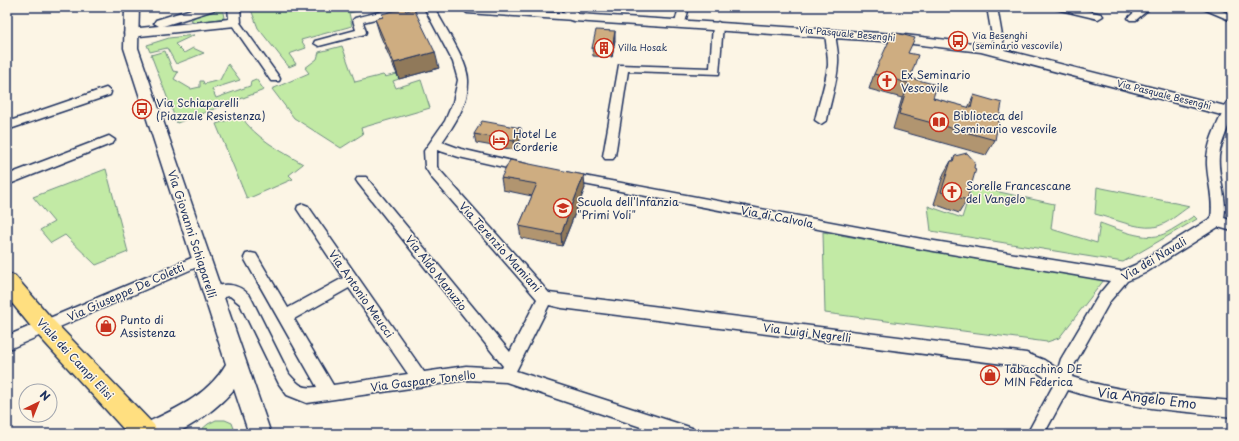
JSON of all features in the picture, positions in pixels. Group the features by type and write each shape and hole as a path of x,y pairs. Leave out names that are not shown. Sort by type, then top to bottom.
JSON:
{"main road":[{"name":"Via Giovanni Schiaparelli","path":"132,7 130,33 131,48 236,367 260,434"},
{"name":"Viale dei Campi Elisi","path":"7,282 45,327 146,434"},
{"path":"146,434 203,406 215,397 224,387 236,367"}],"street":[{"path":"185,21 210,7"},
{"path":"234,7 235,22 275,79"},
{"path":"319,43 361,32 358,20 412,7"},
{"path":"680,23 683,7"},
{"path":"992,7 1000,53"},
{"path":"1059,7 1098,16"},
{"path":"1133,18 1146,7"},
{"path":"1204,7 1232,18"},
{"path":"430,10 458,62 463,80 459,102 453,116 434,144 459,153 541,172"},
{"path":"470,11 571,12"},
{"name":"Via Pasquale Besenghi","path":"571,12 680,23 830,33 962,46 1000,53 1231,110"},
{"path":"130,33 185,21 235,22"},
{"path":"609,156 623,67 715,72 718,25"},
{"path":"821,120 826,94 831,80 833,63 830,33"},
{"path":"7,126 106,92"},
{"path":"1231,110 1217,137 1213,151 1213,165 1220,211 1217,221 1232,226"},
{"path":"7,180 110,140"},
{"name":"Via Terenzio Mamiani","path":"434,144 430,151 429,159 431,167 436,175 546,298 509,369"},
{"name":"Via di Calvola","path":"557,174 922,244 1122,277"},
{"name":"Via Aldo Manuzio","path":"362,180 498,350 509,369"},
{"name":"Via Antonio Meucci","path":"302,209 420,378"},
{"name":"Via dei Navali","path":"1035,434 1064,382 1066,364 1101,303 1122,277 1140,269 1217,221"},
{"path":"251,258 329,394"},
{"name":"Via Giuseppe De Coletti","path":"7,344 201,259"},
{"path":"285,317 351,280"},
{"name":"Via Gaspare Tonello","path":"212,293 224,288 237,291 245,300 284,379 293,390 306,396 329,394 420,378 509,369 686,434"},
{"name":"Via Luigi Negrelli","path":"546,298 562,302 1026,360 1039,365 1064,382"},
{"name":"Via Angelo Emo","path":"1064,382 1095,392 1123,397 1232,408"}],"green space":[{"path":"222,7 224,18 196,23 191,20 196,16"},
{"path":"250,7 374,7 349,13 352,26 301,40 306,48 289,54 296,64 289,67 258,28"},
{"path":"194,35 175,44 184,53 193,48 204,53 176,64 167,48 150,52 147,45 169,38"},
{"path":"342,46 355,82 383,75 385,77 397,74 399,79 393,81 396,88 421,80 430,108 361,128 363,134 341,148 294,118 272,89 309,73 305,68 317,59 319,52"},
{"path":"165,51 173,71 178,72 174,79 191,89 200,87 200,81 203,81 204,84 220,80 228,64 240,80 212,89 216,98 250,86 251,81 256,79 264,90 177,123 151,55"},
{"path":"241,116 261,137 277,149 303,164 289,175 293,179 247,199 216,124"},
{"path":"106,169 128,252 96,265 65,235 51,243 40,230 54,222 33,197"},
{"path":"972,186 1054,204 1051,229 1097,243 1100,223 1140,236 1157,236 1164,234 1194,216 1197,219 1123,262 931,231 928,206 962,218"},
{"path":"1097,187 1190,206 1172,219 1158,226 1147,227 1124,223 1095,214"},
{"path":"823,232 1104,280 1059,338 1047,342 825,313"},
{"path":"216,420 225,420 232,423 236,434 201,434 201,430"}],"building":[{"path":"404,8 406,11 414,9 435,52 394,63 375,19 383,17 382,14"},
{"path":"596,30 615,31 612,49 592,48"},
{"path":"893,32 915,38 908,53 918,55 910,78 937,85 933,98 971,108 974,95 1002,103 995,140 899,114 908,83 874,74"},
{"path":"482,121 521,128 514,141 474,134"},
{"path":"967,153 975,162 974,168 976,169 967,200 941,192 951,161 953,161 955,156"},
{"path":"510,160 584,175 561,234 519,226 537,184 501,178"}],"place":[{"name":"Via Besenghi (seminario vescovile)","path":"958,41"},
{"name":"Villa Hosak","path":"604,48"},
{"name":"Ex Seminario Vescovile","path":"887,81"},
{"name":"Via Schiaparelli (Piazzale Resistenza)","path":"142,109"},
{"name":"Biblioteca del Seminario vescovile","path":"939,122"},
{"name":"Hotel Le Corderie","path":"499,140"},
{"name":"Sorelle Francescane del Vangelo","path":"952,192"},
{"name":"Scuola dell'Infanzia \"Primi Voli\"","path":"563,208"},
{"name":"Punto di Assistenza","path":"106,326"},
{"name":"Tabacchino DE MIN Federica","path":"990,375"}]}
